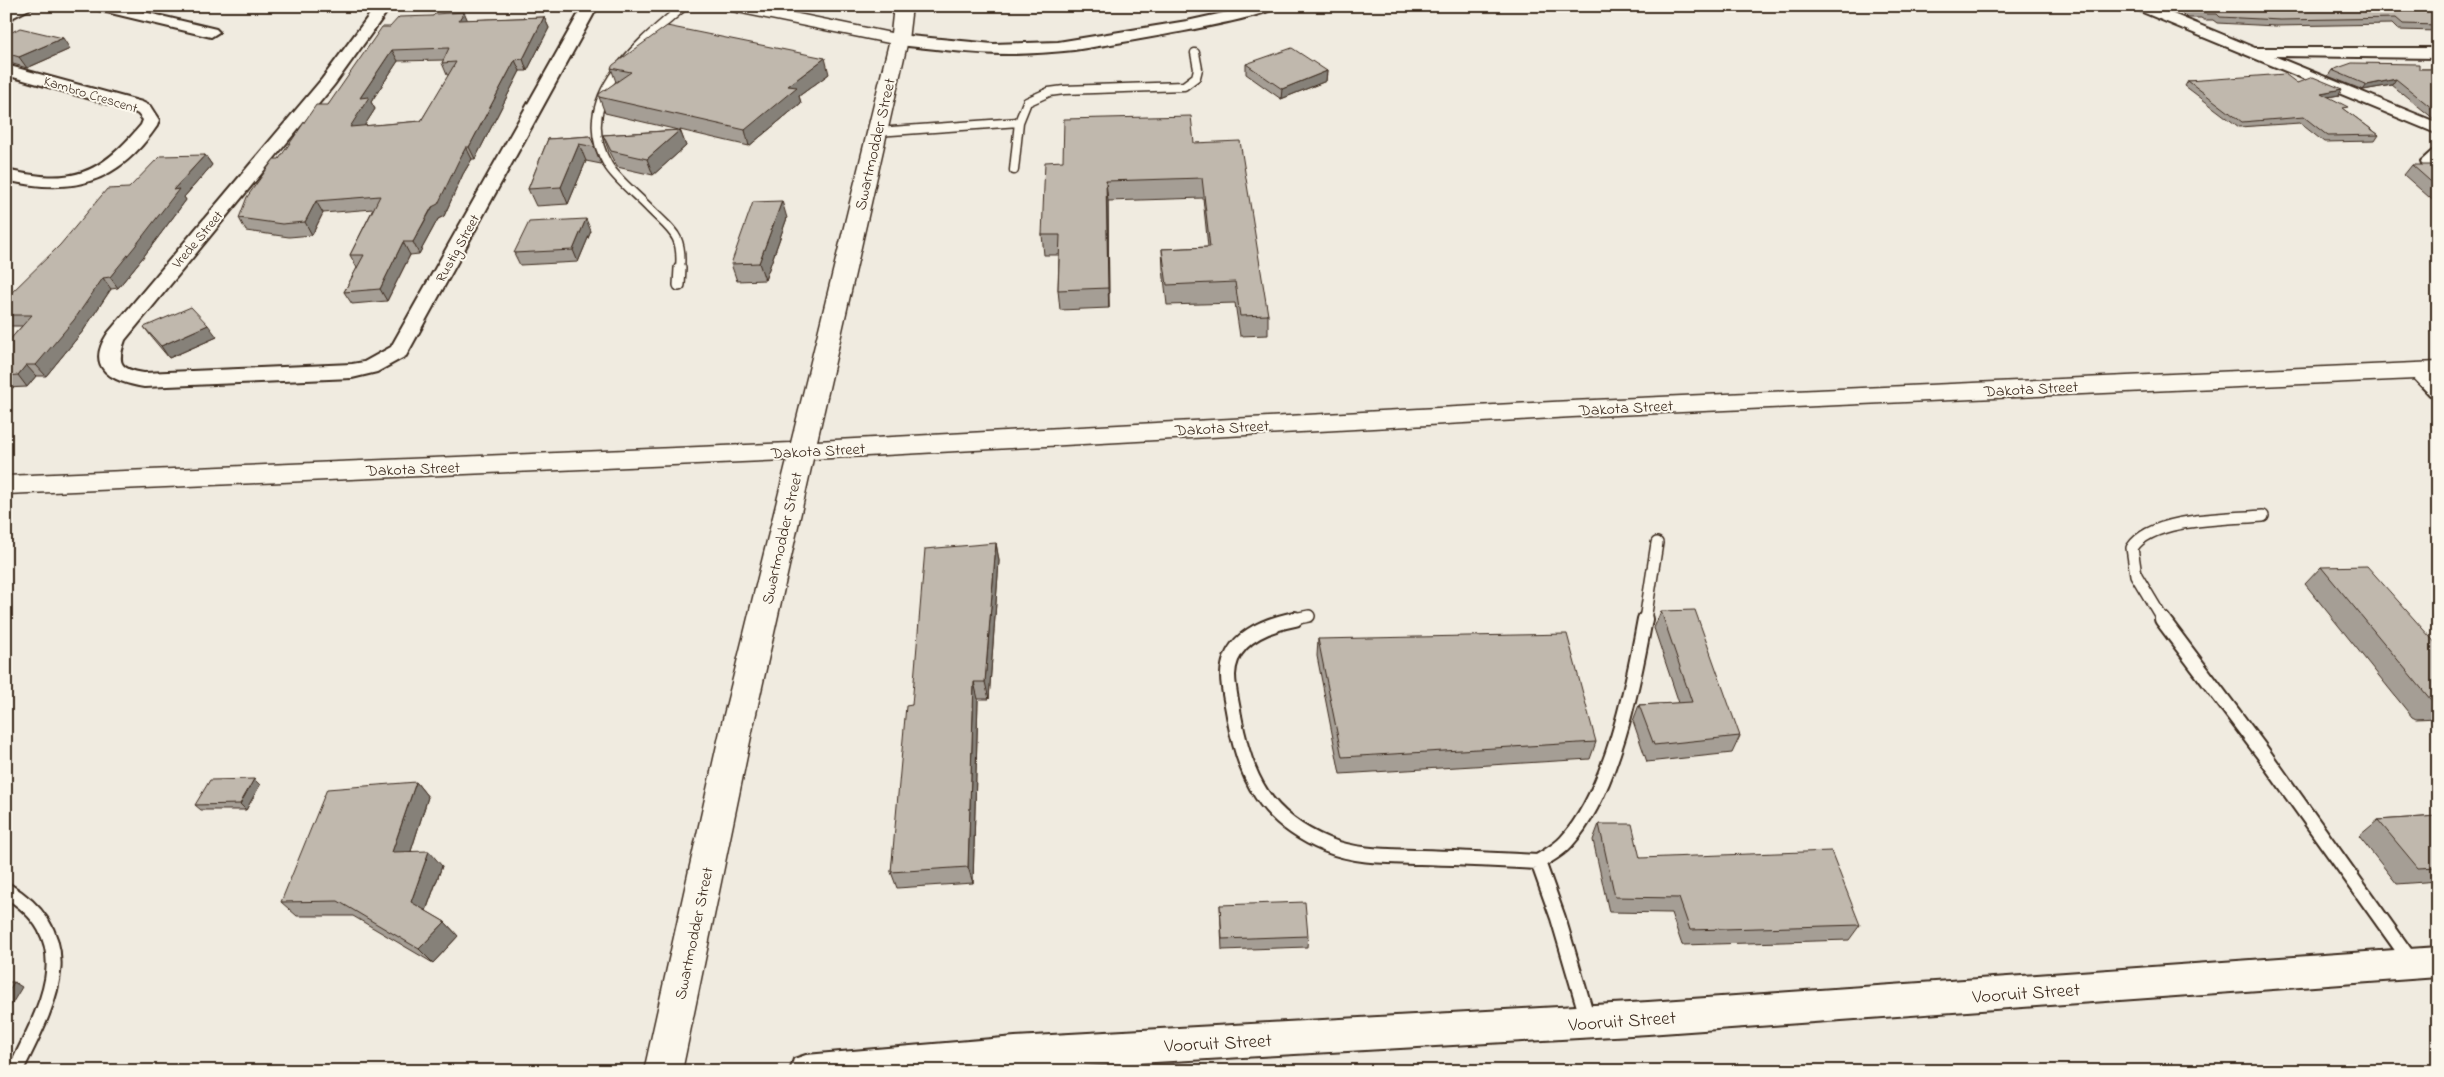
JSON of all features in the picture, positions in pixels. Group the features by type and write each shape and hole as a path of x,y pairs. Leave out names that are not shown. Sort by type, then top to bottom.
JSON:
{"street":[{"path":"6,17 28,6"},
{"path":"99,6 211,32"},
{"name":"Vrede Street","path":"246,376 144,380 126,378 114,371 109,362 110,350 115,338 328,82 384,6"},
{"name":"Rustig Street","path":"246,376 352,371 370,367 399,351 591,6"},
{"path":"732,6 836,27 901,20"},
{"path":"836,27 901,20 960,48 1023,50 1060,47 1197,24 1239,16 1270,6"},
{"path":"2140,6 2438,129"},
{"name":"Swartmodder Street","path":"663,1071 737,727 877,132 901,20"},
{"path":"2246,51 2438,53"},
{"name":"Kambro Crescent","path":"6,70 136,106 144,110 152,120 149,126 117,161 88,176 57,183 44,183 6,175"},
{"path":"2438,154 2430,161 2432,171 2438,175"},
{"path":"2428,371 2438,390"},
{"name":"Dakota Street","path":"6,485 801,451 1582,409 2428,371"},
{"name":"Vooruit Street","path":"806,1071 1015,1062 2426,963"}],"lane":[{"path":"679,285 682,250 675,234 608,166 602,156 597,117 599,101 609,78 618,66 684,6"},
{"path":"1014,170 1019,122 1027,102 1049,92 1184,86 1198,78 1199,73 1195,53"},
{"path":"877,132 1019,122"},
{"path":"2263,516 2172,526 2153,531 2139,538 2132,548 2136,575 2163,620 2262,752 2426,963"},
{"path":"1309,616 1278,622 1258,630 1243,642 1232,655 1228,673 1230,696 1244,764 1261,795 1279,816 1327,845 1360,854 1538,862 1565,843 1581,824 1596,798 1631,688 1646,622 1657,543"},
{"path":"1538,862 1558,918 1588,1022"},
{"path":"6,890 22,897 45,923 53,950 54,976 44,1014 15,1071"}],"building":[{"path":"2185,6 2438,6 2438,25 2403,24 2396,18 2280,20 2220,17 2217,14 2207,14 2205,12 2190,12"},
{"path":"464,12 459,20 544,17 523,59 515,60 469,147 466,147 438,204 432,207 413,242 403,242 380,289 344,292 364,255 350,255 380,196 316,201 305,222 282,224 239,218 247,197 274,159 279,159 316,105 328,105 382,27 390,27 399,17 433,16 435,14","holes":["449,48 442,63 456,62 421,121 350,127 369,97 360,98 392,50"]},
{"path":"667,26 825,58 788,86 797,87 745,130 599,97 599,94 631,72 611,68 613,65"},
{"path":"20,28 63,38 19,57 6,53 6,35"},
{"path":"1292,48 1327,71 1282,89 1246,64"},
{"path":"2352,63 2419,64 2419,69 2438,69 2438,113 2396,79 2367,85 2332,70"},
{"path":"2285,74 2297,83 2313,77 2342,89 2321,93 2348,107 2343,108 2379,135 2328,136 2304,117 2242,122 2188,81"},
{"path":"1191,116 1194,143 1240,141 1268,315 1240,316 1235,282 1167,285 1162,249 1210,247 1202,178 1106,181 1108,288 1058,290 1060,235 1042,235 1045,162 1063,161 1064,119"},
{"path":"680,130 647,159 611,151 603,135"},
{"path":"590,136 595,147 579,144 561,187 528,189 548,139"},
{"path":"205,155 173,190 179,189 110,277 103,278 74,320 36,365 26,365 18,375 6,376 6,344 32,315 6,315 6,298 60,245 107,189 129,188 160,156"},
{"path":"2412,165 2431,165 2438,168 2438,188"},
{"path":"782,201 759,263 731,264 753,202"},
{"path":"586,219 573,250 514,253 529,222"},
{"path":"191,307 208,325 161,346 144,327"},
{"path":"996,543 985,682 974,682 968,867 891,872 906,706 912,705 925,549"},
{"path":"2367,566 2438,646 2438,702 2431,700 2321,567"},
{"path":"1695,610 1740,736 1654,745 1639,705 1692,702 1661,611"},
{"path":"1567,634 1596,742 1342,757 1318,639"},
{"path":"254,779 240,804 195,805 210,780"},
{"path":"416,782 392,852 429,851 411,902 445,922 419,949 338,901 281,902 327,789"},
{"path":"2438,816 2438,867 2418,868 2378,820"},
{"path":"1599,824 1632,824 1640,858 1831,851 1860,925 1690,930 1679,898 1615,897"},
{"path":"1305,902 1308,936 1222,939 1220,905"},
{"path":"6,982 14,982 6,995"}]}
